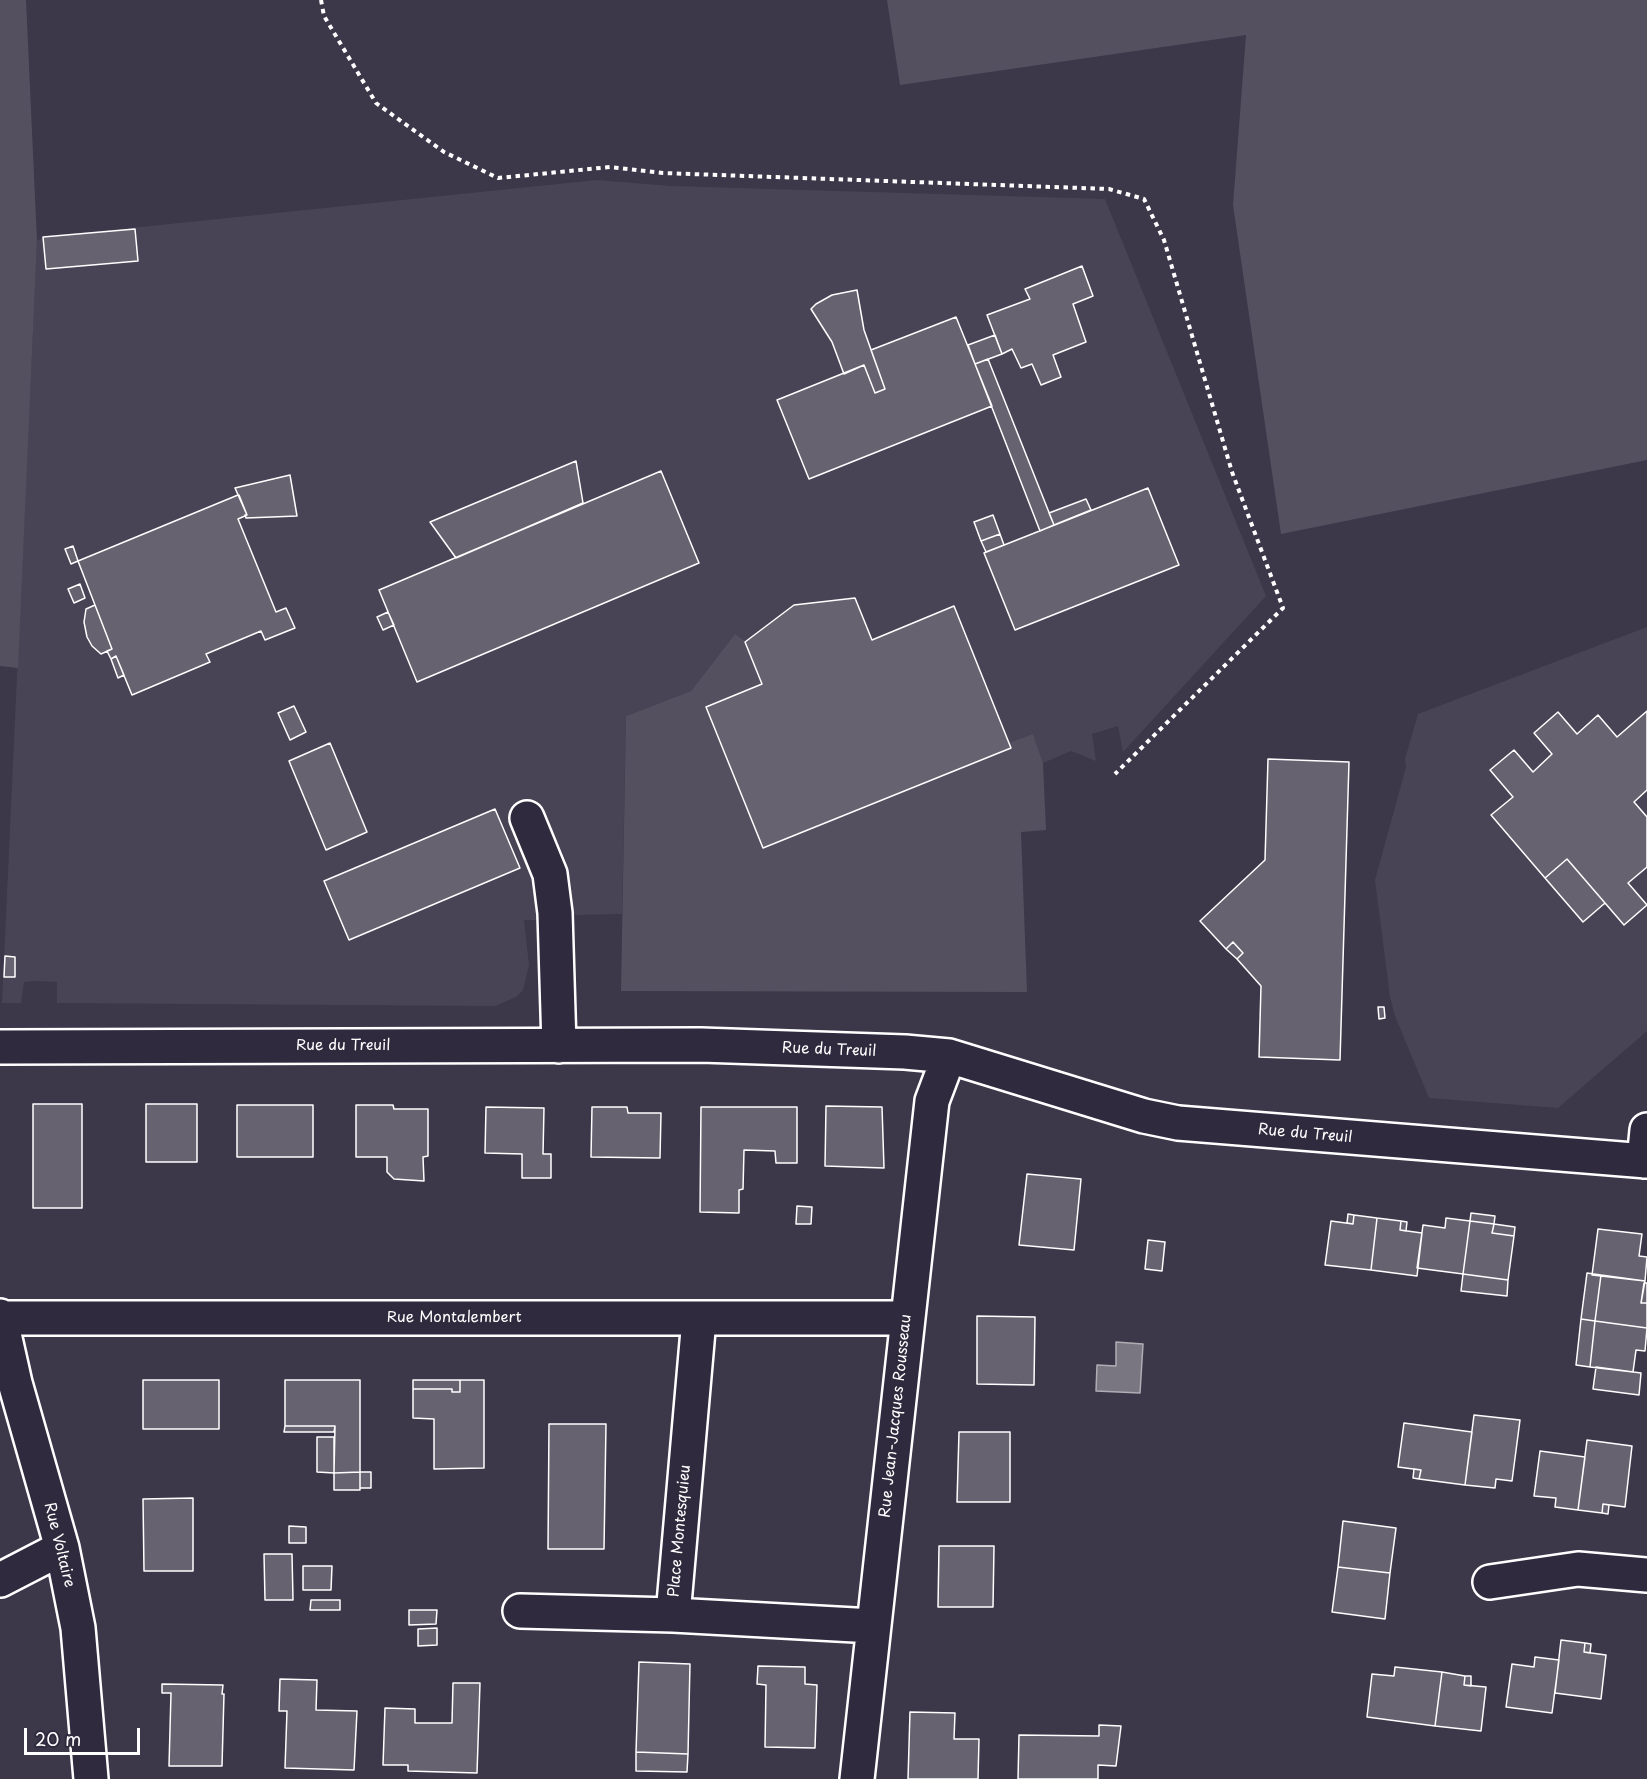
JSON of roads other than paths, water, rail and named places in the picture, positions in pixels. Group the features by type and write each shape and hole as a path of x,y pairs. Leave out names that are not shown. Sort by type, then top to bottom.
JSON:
{"street":[{"path":"527,818 550,874 555,913 559,1046"},
{"name":"Rue du Treuil","path":"0,1047 701,1045 905,1052 949,1056 1143,1116 1178,1123 1646,1151"},
{"name":"Rue Jean-Jacques Rousseau","path":"857,1779 932,1101 949,1056"},
{"name":"Rue Montalembert","path":"0,1317 907,1318"},
{"name":"Rue Voltaire","path":"0,1317 15,1383 62,1548 78,1628 92,1779"},
{"name":"Place Montesquieu","path":"699,1319 673,1615 873,1626"},
{"path":"0,1580 62,1548"},
{"path":"1490,1582 1578,1569 1647,1575"},
{"path":"520,1611 673,1615"}]}
